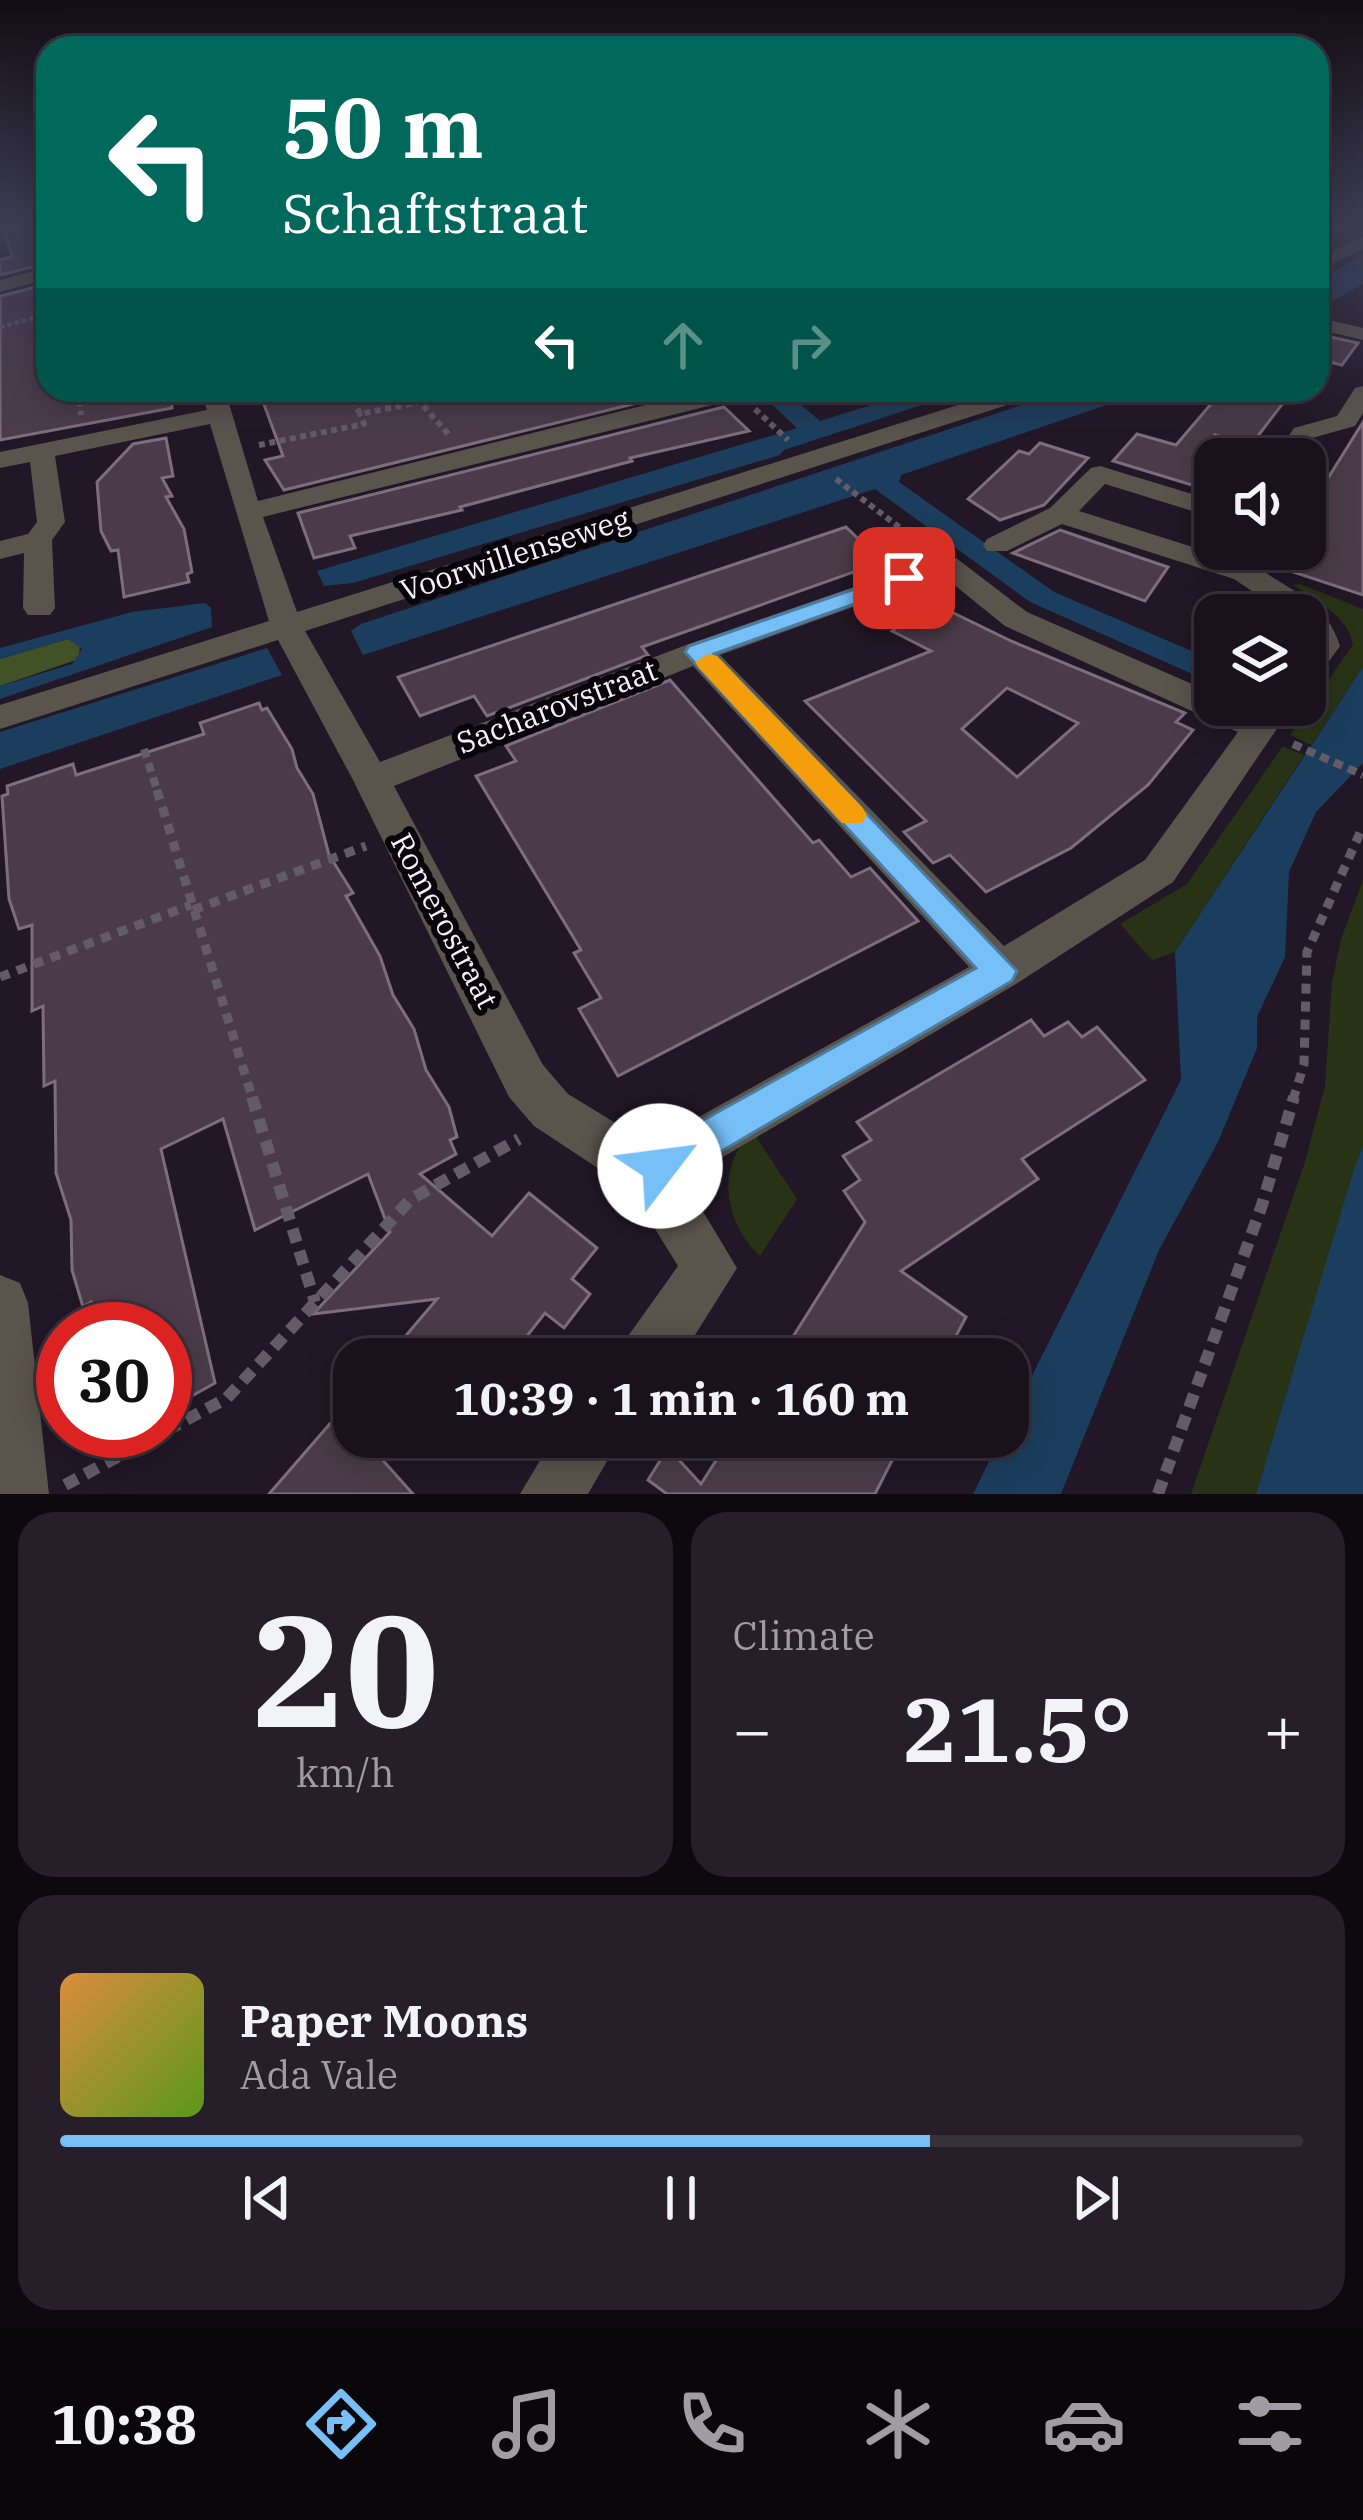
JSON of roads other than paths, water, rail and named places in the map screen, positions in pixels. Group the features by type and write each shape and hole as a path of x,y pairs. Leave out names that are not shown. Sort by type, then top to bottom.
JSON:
{"street":[{"path":"1329,326 1363,334"},
{"path":"1300,438 1346,421 1363,392"},
{"path":"0,460 42,452 201,402"},
{"name":"Romerostraat","path":"218,402 247,512 287,627 372,780 526,1081 551,1110 649,1172"},
{"path":"625,402 634,412"},
{"path":"247,512 682,402"},
{"name":"Voorwillenseweg","path":"0,717 992,402"},
{"path":"39,608 38,540 51,522 42,452"},
{"path":"997,545 1060,514 1100,474 1194,503"},
{"path":"1060,514 1194,550"},
{"path":"0,550 38,540"},
{"name":"Sacharovstraat","path":"372,780 698,652 946,564 1016,619 1194,692"},
{"path":"1249,570 1281,594"},
{"path":"698,652 1000,971"},
{"path":"661,1338 710,1268 649,1172 1000,971 1159,871 1277,726"},
{"path":"0,1303 18,1494"},
{"path":"551,1494 576,1458"}],"water":[{"path":"770,402 798,402 820,421 881,402 931,402 780,455 353,583 324,586 317,571 797,428"},
{"path":"1031,402 1115,402 901,475 899,482 1054,592 1194,652 1194,675 1030,602 875,489 363,655 351,631"},
{"path":"205,603 211,608 212,627 0,699 0,686 72,664 82,649 68,639 0,659 0,648 132,612"},
{"path":"267,648 282,675 0,769 0,732"},
{"path":"1363,667 1363,763 1316,812 1289,872 1285,957 1257,1017 1257,1048 1218,1142 1159,1250 1061,1494 973,1494 991,1458 1029,1458 1029,1381 1181,1080 1175,952"},
{"path":"1363,1145 1363,1494 1256,1494 1353,1173"}]}
